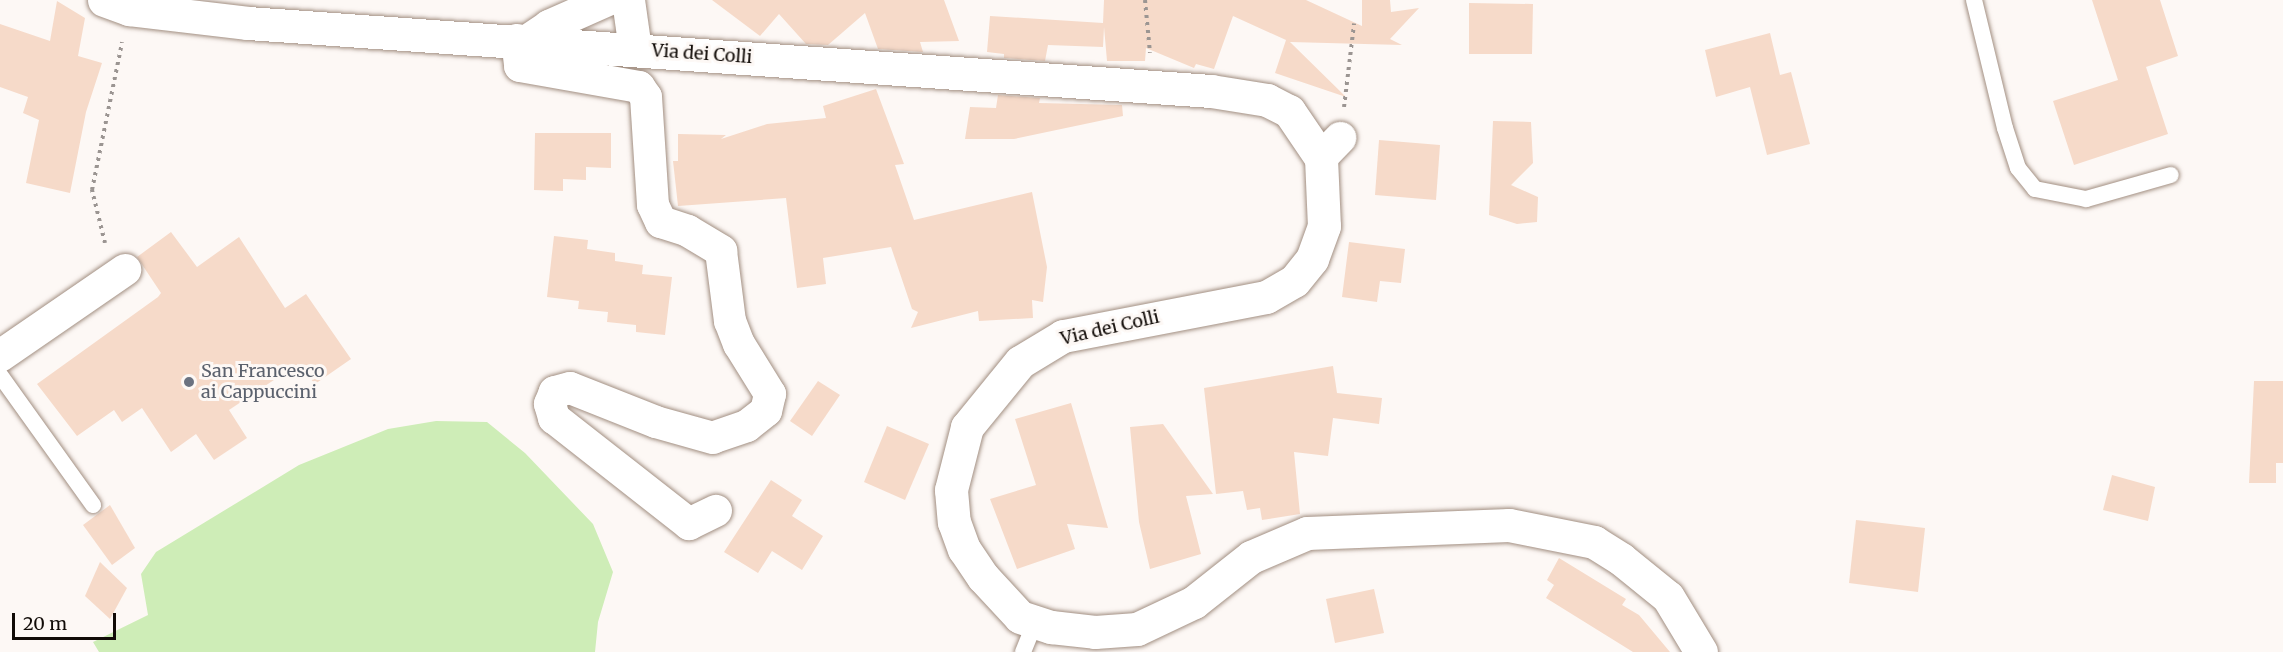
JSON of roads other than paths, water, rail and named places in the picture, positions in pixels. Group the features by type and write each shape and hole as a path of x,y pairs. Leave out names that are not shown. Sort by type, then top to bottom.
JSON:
{"street":[{"path":"608,0 522,40 520,66 530,70 639,87 646,97 653,205 661,222 688,231 721,251 730,321 739,344 770,394 766,411 727,436 714,438 656,422 570,388 555,392 550,404 554,418 689,524 716,511"},
{"path":"628,0 635,48"},
{"name":"Via dei Colli","path":"116,4 248,23 635,48 1154,88 1267,100 1289,111 1330,148 1324,226 1312,258 1294,281 1266,297 1063,336 1020,362 967,427 951,490 954,522 964,549 983,577 1020,617 1035,622 1095,632 1137,629 1194,602 1251,557 1307,533 1509,525 1594,542 1621,559 1668,597 1701,652"},
{"path":"0,356 125,270"}],"lane":[{"path":"1974,0 2005,128 2018,168 2035,189 2086,199 2171,175"},
{"path":"0,375 93,505"},
{"path":"1023,652 1035,622"}],"place":[{"name":"San Francesco ai Cappuccini","path":"189,382"}]}
